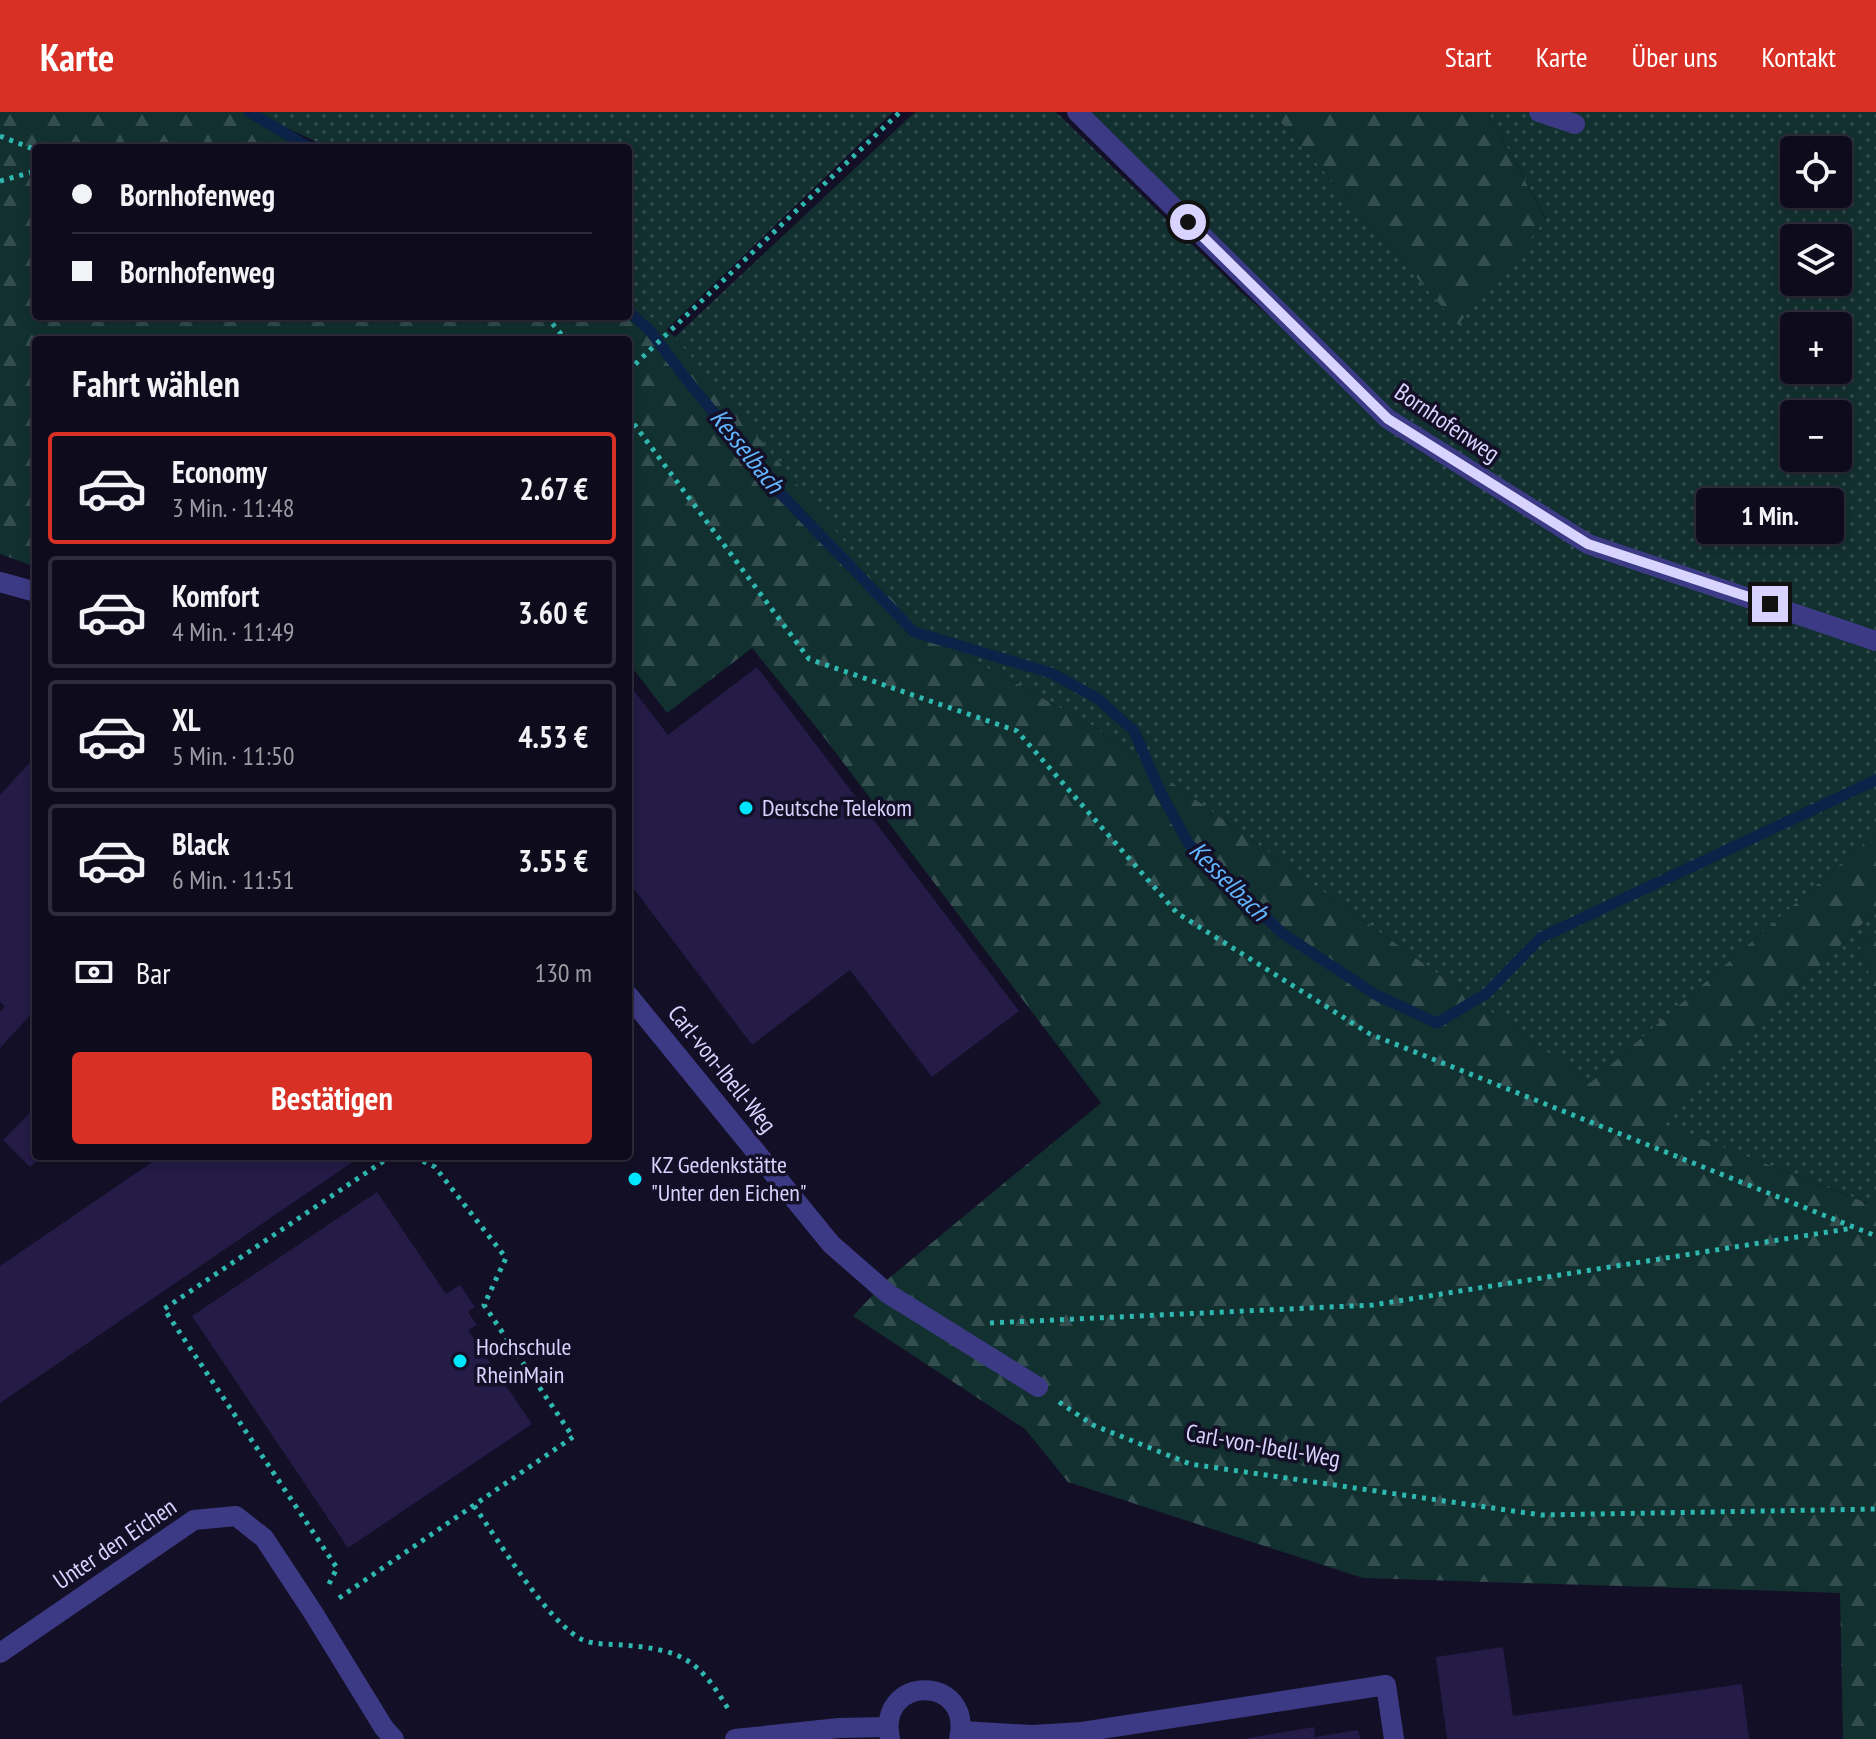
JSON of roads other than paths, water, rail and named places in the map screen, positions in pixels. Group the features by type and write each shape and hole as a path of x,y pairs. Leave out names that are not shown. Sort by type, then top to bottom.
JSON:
{"street":[{"name":"Bornhofenweg","path":"1077,112 1388,419 1421,442 1588,544 1876,641"},
{"path":"1539,112 1575,124"},
{"path":"0,582 32,591"},
{"name":"Carl-von-Ibell-Weg","path":"632,1000 831,1244 887,1293 1038,1387"},
{"name":"Unter den Eichen","path":"0,1653 194,1520 236,1516 264,1538 384,1728 394,1739"},
{"path":"740,1738 839,1728 889,1733 890,1714 896,1703 917,1690 930,1689 951,1700 961,1719 960,1735 1032,1735 1082,1732 1386,1685 1394,1739"}],"waterway":[{"name":"Kesselbach","path":"249,112 303,144"},
{"name":"Kesselbach","path":"632,315 650,331 776,489 914,632 1051,673 1097,698 1134,731 1161,793 1188,843 1282,933 1376,995 1437,1023 1487,993 1540,938 1876,780"}],"place":[{"name":"Deutsche Telekom","path":"746,808"},
{"name":"KZ Gedenkstätte \"Unter den Eichen\"","path":"635,1179"},
{"name":"Hochschule RheinMain","path":"460,1361"}]}
